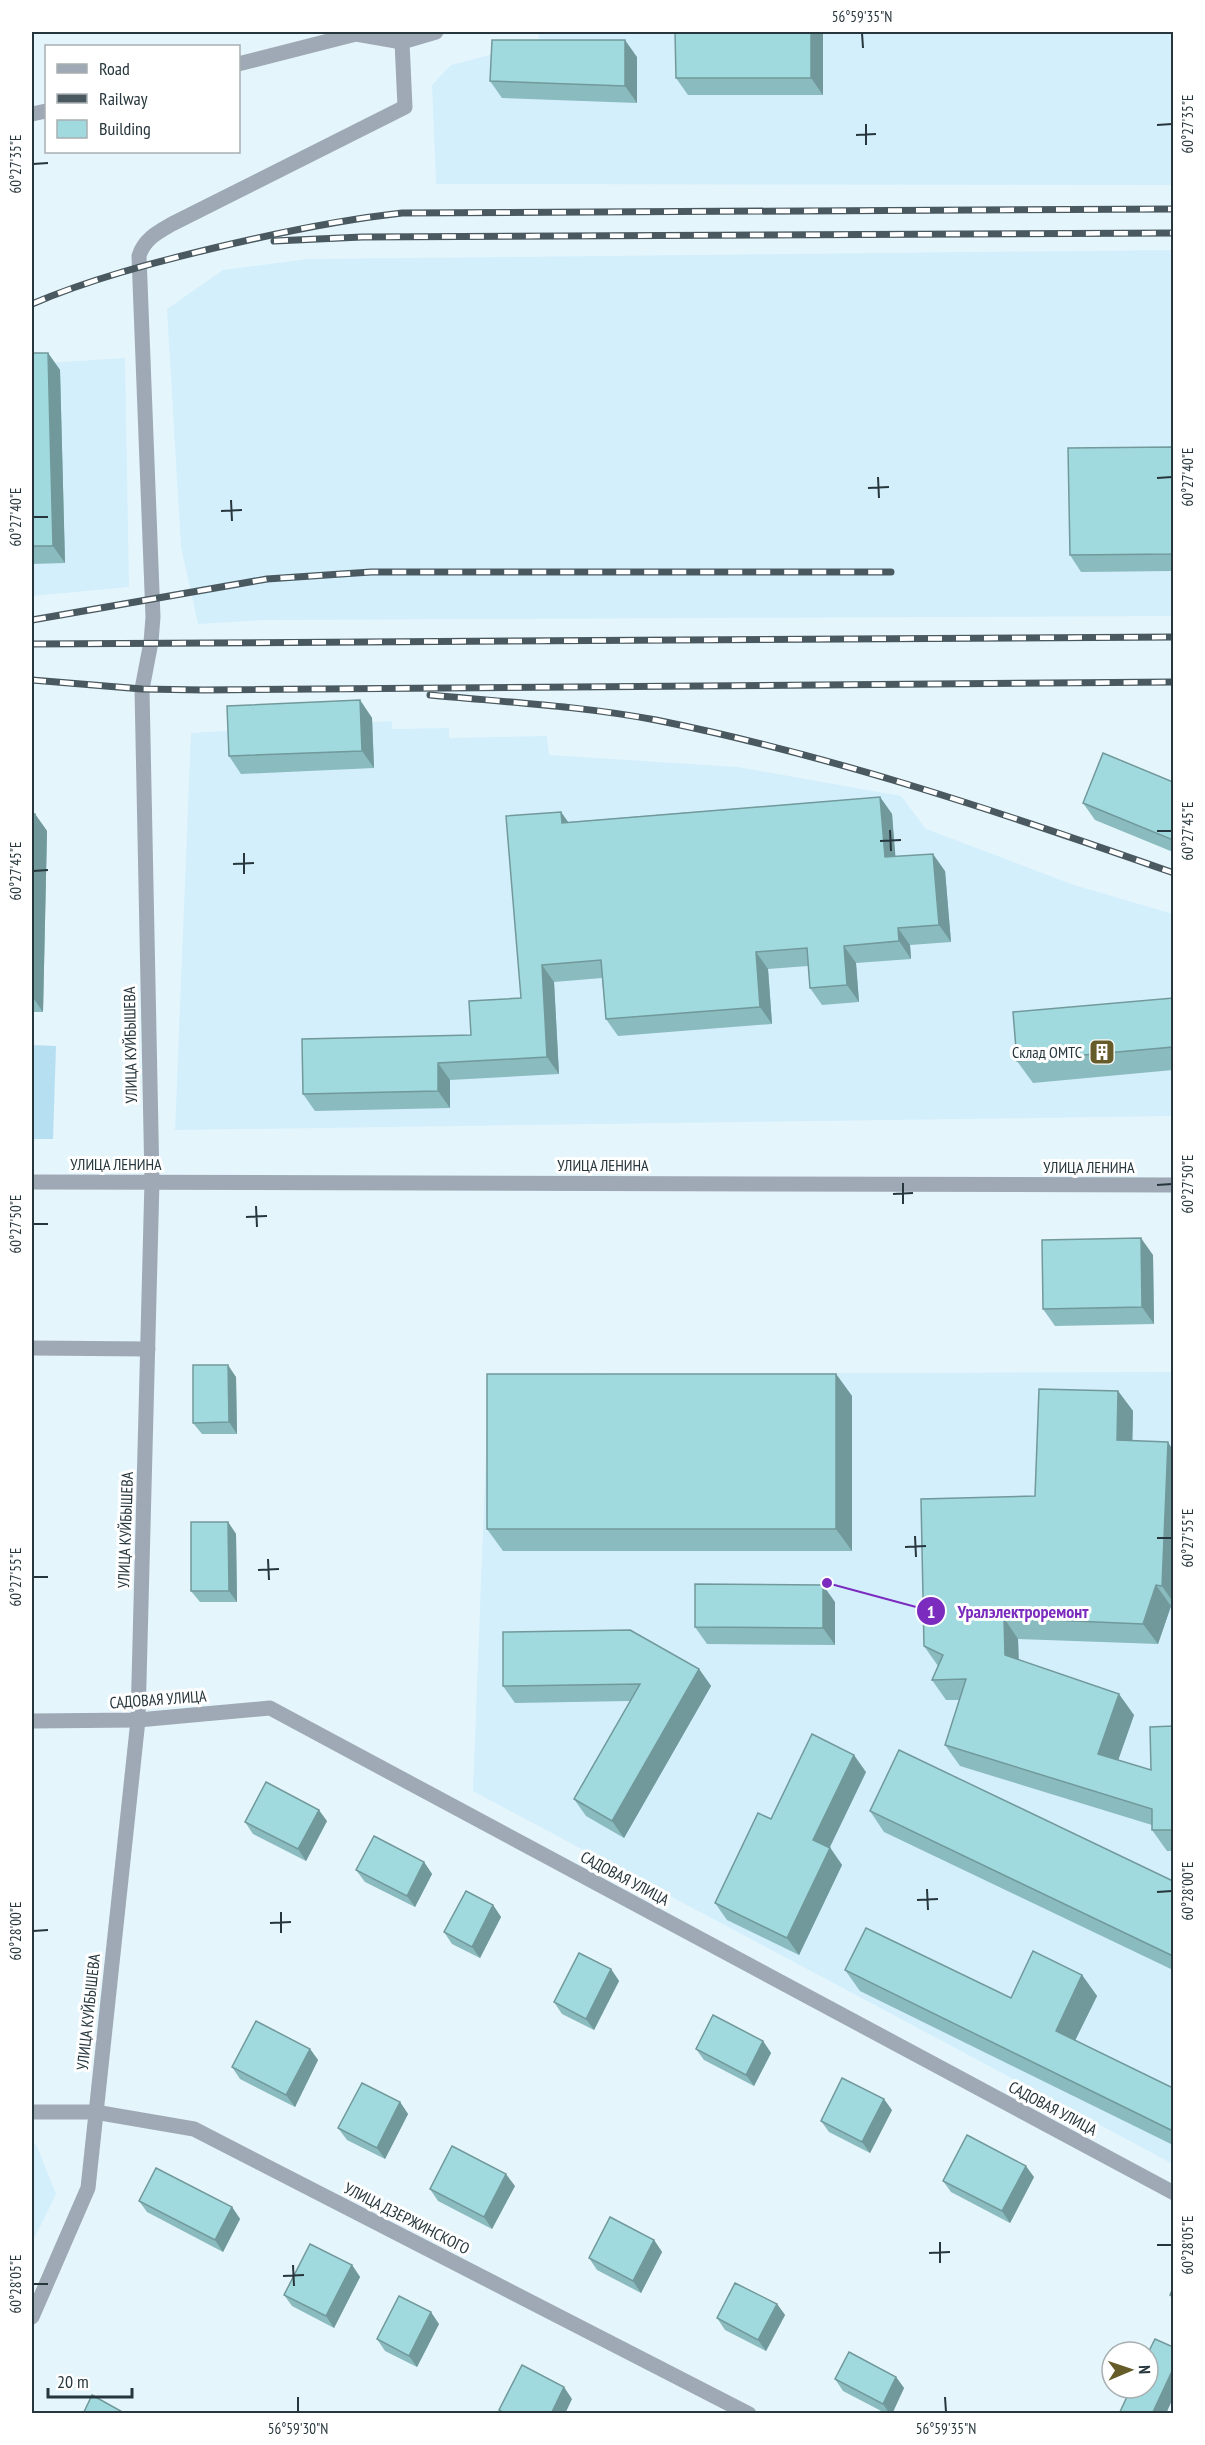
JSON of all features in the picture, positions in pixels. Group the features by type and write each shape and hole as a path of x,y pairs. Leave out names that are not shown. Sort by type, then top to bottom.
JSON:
{"street":[{"path":"240,63 356,34 404,37 436,32"},
{"name":"УЛИЦА КУЙБЫШЕВА","path":"32,2317 88,2188 138,1720 152,1182 141,729 142,689 153,617 144,362 138,267 141,249 150,238 405,107 404,37"},
{"name":"УЛИЦА ЛЕНИНА","path":"32,1182 1173,1185"},
{"path":"32,1348 148,1348"},
{"name":"САДОВАЯ УЛИЦА","path":"32,1721 138,1720 270,1708 1173,2193"},
{"name":"УЛИЦА ДЗЕРЖИНСКОГО","path":"32,2112 95,2112 194,2129 749,2414"}],"shaded area":[{"path":"538,32 1173,32 1173,185 436,184 432,85 451,65 540,42"},
{"path":"1173,250 1173,616 264,620 198,624 181,547 167,309 223,270 308,259"},
{"path":"125,358 129,587 32,596 32,364"},
{"path":"392,721 392,729 449,728 449,738 547,736 549,755 738,767 901,796 926,829 1074,885 1173,914 1173,1116 175,1130 191,733"},
{"path":"32,1045 56,1046 53,1139 32,1139"},
{"path":"1173,1372 1173,2164 473,1791 489,1374"},
{"path":"32,2144 36,2144 56,2194 32,2243"}],"building":[{"path":"675,32 811,32 811,78 676,78"},
{"path":"492,40 625,40 625,86 490,81"},
{"path":"32,353 48,353 53,546 32,546"},
{"path":"1173,447 1173,554 1070,555 1068,448"},
{"path":"360,700 362,751 229,756 227,706"},
{"path":"1103,753 1173,782 1173,840 1083,803"},
{"path":"880,797 885,857 933,854 939,925 898,928 899,941 844,946 847,985 810,988 807,948 756,952 760,1007 606,1019 601,960 542,965 547,1057 438,1063 438,1091 303,1094 302,1039 471,1035 469,1001 521,998 506,816 561,812 562,823"},
{"path":"32,814 35,814 32,968"},
{"path":"1173,998 1173,1047 1017,1061 1013,1012"},
{"path":"1141,1238 1142,1307 1043,1309 1042,1240"},
{"path":"193,1365 228,1365 229,1422 193,1423"},
{"path":"487,1374 836,1374 836,1529 487,1529"},
{"path":"1039,1389 1118,1391 1117,1440 1168,1442 1162,1586 1156,1585 1143,1624 1004,1618 1005,1655 1119,1694 1098,1754 1151,1770 1150,1727 1173,1726 1173,1830 1152,1830 1152,1809 945,1745 966,1679 932,1680 943,1655 924,1646 921,1499 1035,1496"},
{"path":"191,1522 228,1522 229,1591 191,1591"},
{"path":"695,1584 823,1585 823,1628 695,1627"},
{"path":"630,1630 699,1669 612,1821 574,1799 640,1684 503,1686 503,1632"},
{"path":"812,1734 854,1755 813,1840 830,1848 787,1938 715,1903 758,1813 771,1819"},
{"path":"899,1750 1173,1881 1173,1956 870,1811"},
{"path":"266,1782 319,1810 298,1849 245,1822"},
{"path":"374,1836 424,1862 407,1896 356,1870"},
{"path":"466,1891 493,1905 472,1947 444,1932"},
{"path":"866,1928 1011,1998 1033,1951 1082,1975 1056,2031 1173,2088 1173,2131 845,1970"},
{"path":"579,1953 611,1969 586,2019 554,2002"},
{"path":"713,2015 763,2041 746,2075 696,2049"},
{"path":"256,2021 310,2049 286,2095 232,2067"},
{"path":"842,2078 884,2099 862,2142 821,2121"},
{"path":"362,2083 400,2102 377,2148 338,2128"},
{"path":"967,2135 1026,2166 1002,2211 943,2181"},
{"path":"452,2146 506,2174 484,2217 430,2189"},
{"path":"156,2168 232,2207 215,2240 139,2201"},
{"path":"610,2217 654,2240 633,2281 589,2258"},
{"path":"310,2244 352,2265 326,2316 284,2295"},
{"path":"735,2283 777,2304 758,2340 717,2318"},
{"path":"399,2296 431,2312 409,2356 377,2339"},
{"path":"1160,2341 1173,2347 1173,2369 1160,2397"},
{"path":"849,2352 896,2377 883,2404 835,2379"},
{"path":"522,2365 564,2387 551,2414 506,2414 499,2410"},
{"path":"92,2395 126,2414 83,2414"},
{"path":"1125,2400 1159,2400 1152,2414 1119,2414"}],"railway":[{"path":"32,304 99,279 191,254 261,237 354,219 402,213 1174,209"},
{"path":"274,241 362,237 1174,233"},
{"path":"32,620 267,579 371,572 891,572"},
{"path":"32,644 1174,637"},
{"path":"32,680 142,689 204,690 1174,682"},
{"path":"430,695 600,711 722,734 853,768 982,808 1174,873"}],"place":[{"name":"Склад ОМТС","path":"1102,1052"},
{"name":"Уралэлектроремонт","path":"827,1583"}]}
